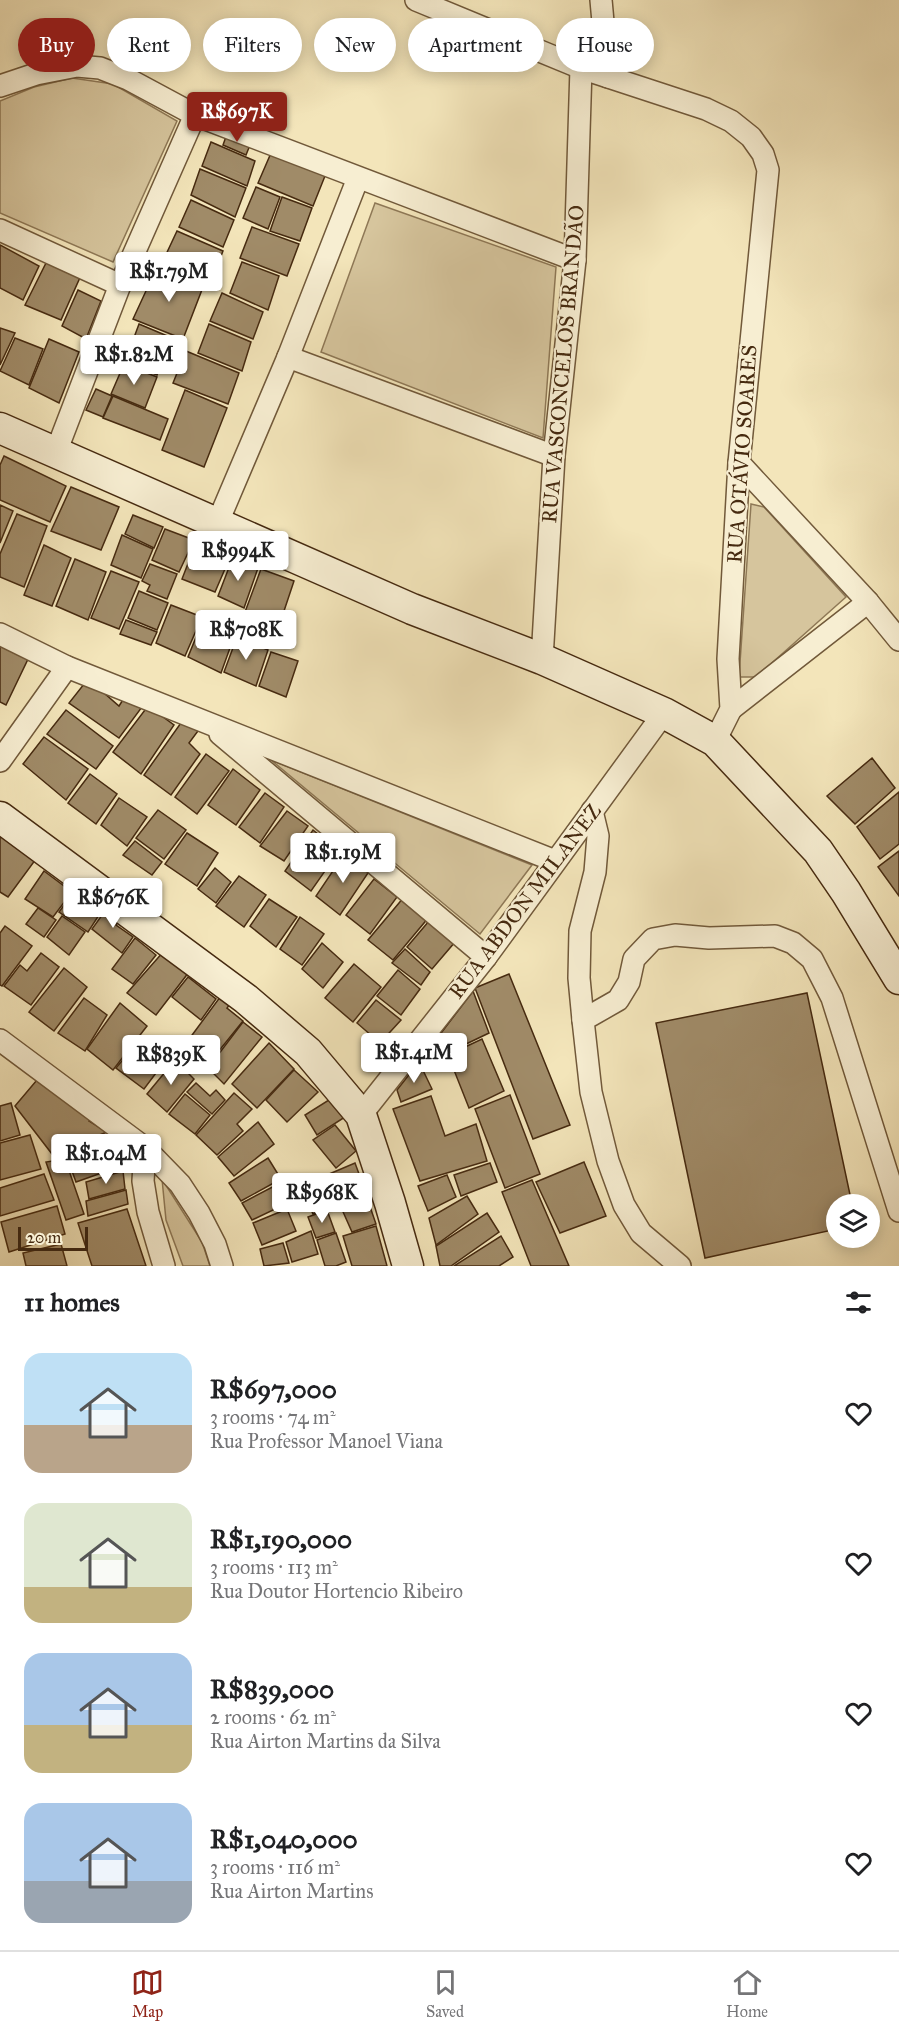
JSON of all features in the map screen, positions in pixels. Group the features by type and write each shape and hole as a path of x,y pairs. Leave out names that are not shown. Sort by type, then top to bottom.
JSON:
{"main road":[{"path":"0,428 412,609 542,659 664,713 715,741 818,851 899,979"},
{"path":"0,817 246,999 308,1052 361,1115 408,1266"}],"street":[{"name":"RUA OTÁVIO SOARES","path":"416,0 556,58"},
{"path":"601,0 608,78"},
{"path":"0,86 36,74 77,66 100,68 128,79 195,115 575,260"},
{"name":"RUA VASCONCELOS BRANDÃO","path":"542,659 554,456 575,260 581,72"},
{"name":"RUA OTÁVIO SOARES","path":"592,72 706,110 731,121 751,136 763,154 768,170 739,463 728,658 731,709"},
{"path":"56,452 120,285 195,115"},
{"path":"217,524 288,357 358,178"},
{"path":"0,230 120,285"},
{"path":"288,357 554,456"},
{"path":"739,463 868,602 899,640"},
{"name":"RUA OTÁVIO SOARES","path":"715,741 731,709 868,602"},
{"path":"0,634 67,667 555,861"},
{"path":"0,761 67,667"},
{"name":"RUA ABDON MILANEZ","path":"361,1115 486,957 664,713"},
{"path":"205,722 486,957"},
{"path":"592,811 598,836 594,872 580,931 579,978 591,1092 608,1161 624,1205 642,1233 680,1266"},
{"path":"583,1020 618,1000 629,982 634,959 653,939 675,935 709,938 775,936 793,943 812,959 832,998 899,1211"},
{"path":"0,1040 145,1148 180,1184 199,1213 222,1266"},
{"path":"145,1148 143,1180 148,1212 164,1266"}],"shaded area":[{"path":"72,78 113,84 177,121 113,262 0,213 0,101 34,87"},
{"path":"375,203 556,267 543,438 321,352"},
{"path":"751,504 764,507 846,597 756,677 739,677"},
{"path":"271,760 532,865 480,934"},
{"path":"162,1179 202,1242 210,1266 183,1266 166,1220"}],"building":[{"path":"228,131 252,140 246,155 223,145"},
{"path":"211,142 255,161 247,186 202,166"},
{"path":"271,153 325,176 313,206 258,183"},
{"path":"200,169 246,188 235,217 191,195"},
{"path":"256,187 280,197 268,229 243,218"},
{"path":"282,197 312,208 300,241 270,231"},
{"path":"191,200 234,220 223,247 179,227"},
{"path":"252,227 299,244 287,276 240,258"},
{"path":"177,231 223,251 209,287 162,263"},
{"path":"0,245 39,266 23,300 0,288"},
{"path":"49,257 82,273 61,320 25,305"},
{"path":"242,262 279,276 268,310 230,293"},
{"path":"158,265 203,287 183,339 133,319"},
{"path":"78,290 101,301 86,339 62,326"},
{"path":"222,293 263,312 253,339 210,321"},
{"path":"139,324 172,338 157,375 125,362"},
{"path":"209,324 251,342 242,371 198,353"},
{"path":"0,328 15,333 0,365"},
{"path":"15,338 43,349 29,385 0,371"},
{"path":"49,339 79,352 59,403 29,388"},
{"path":"186,351 239,373 228,404 173,383"},
{"path":"124,364 157,377 145,408 111,394"},
{"path":"96,389 112,396 103,417 86,410"},
{"path":"185,390 227,408 204,467 162,450"},
{"path":"113,396 168,419 160,440 103,418"},
{"path":"4,456 66,486 50,522 0,500 0,465"},
{"path":"71,487 119,507 101,550 51,531"},
{"path":"0,505 13,511 0,543"},
{"path":"17,514 47,526 24,587 0,577 0,554"},
{"path":"133,515 163,527 154,548 125,534"},
{"path":"165,529 194,540 179,572 152,560"},
{"path":"122,535 153,549 141,578 111,565"},
{"path":"196,543 231,555 215,592 182,579"},
{"path":"44,545 71,558 52,606 24,595"},
{"path":"233,557 258,568 244,608 218,596"},
{"path":"75,559 106,572 88,620 56,606"},
{"path":"150,564 177,574 167,599 147,591 150,585 142,581"},
{"path":"261,569 294,581 279,626 245,612"},
{"path":"111,571 139,582 119,629 91,618"},
{"path":"139,591 168,603 157,630 128,618"},
{"path":"171,605 202,617 185,656 156,643"},
{"path":"126,620 157,632 151,645 120,634"},
{"path":"203,620 235,634 221,673 188,657"},
{"path":"237,637 268,650 256,686 224,672"},
{"path":"0,642 29,657 6,705 0,702"},
{"path":"271,652 298,661 286,697 259,686"},
{"path":"88,679 119,706 126,695 142,707 119,738 69,703"},
{"path":"148,706 174,725 141,774 113,752"},
{"path":"66,710 113,746 96,769 47,734"},
{"path":"183,720 198,731 189,743 200,754 171,795 144,775"},
{"path":"44,737 88,769 66,800 23,764"},
{"path":"206,754 229,771 197,814 175,797"},
{"path":"872,758 895,788 855,824 827,796"},
{"path":"233,769 260,790 236,825 208,805"},
{"path":"90,774 117,794 96,824 68,803"},
{"path":"899,792 899,844 880,859 857,827"},
{"path":"265,793 284,807 260,843 239,827"},
{"path":"119,798 147,817 127,846 101,825"},
{"path":"158,810 186,830 164,859 136,838"},
{"path":"287,811 308,826 284,861 260,846"},
{"path":"313,830 339,851 311,891 285,871"},
{"path":"187,833 218,853 197,886 165,864"},
{"path":"0,835 36,859 8,897 0,892"},
{"path":"135,841 162,862 152,875 123,855"},
{"path":"899,851 899,896 878,867"},
{"path":"345,853 370,870 340,915 316,896"},
{"path":"215,868 231,882 216,903 198,889"},
{"path":"44,871 72,892 53,917 25,899"},
{"path":"239,876 266,895 244,927 216,906"},
{"path":"374,879 397,897 370,934 346,915"},
{"path":"73,893 101,912 88,932 59,912"},
{"path":"404,897 429,917 393,960 368,940"},
{"path":"269,899 297,917 276,947 250,926"},
{"path":"110,904 124,913 116,925 133,937 122,953 92,929"},
{"path":"38,908 56,920 44,937 26,924"},
{"path":"62,916 85,932 69,955 47,937"},
{"path":"300,917 324,934 302,965 280,949"},
{"path":"429,921 455,942 432,969 407,947"},
{"path":"5,926 32,946 2,986 0,985 0,933"},
{"path":"135,938 156,955 133,984 112,969"},
{"path":"322,943 343,962 323,988 302,969"},
{"path":"405,949 430,972 421,985 392,963"},
{"path":"164,951 189,972 156,1015 127,993"},
{"path":"41,953 59,967 31,1005 4,986 20,965 27,971"},
{"path":"354,964 381,987 353,1022 325,998"},
{"path":"64,968 87,987 54,1031 29,1012"},
{"path":"398,970 420,989 401,1015 377,996"},
{"path":"509,974 570,1125 533,1139 475,988"},
{"path":"188,977 216,999 201,1020 172,997"},
{"path":"226,989 236,996 227,1008 243,1021 218,1052 213,1048 205,1057 187,1042"},
{"path":"473,991 489,1033 439,1057 432,1045"},
{"path":"807,993 850,1194 826,1194 826,1231 705,1258 656,1023"},
{"path":"84,998 107,1015 85,1051 58,1033"},
{"path":"376,1000 401,1020 380,1043 357,1023"},
{"path":"120,1003 147,1026 113,1070 87,1049"},
{"path":"243,1022 262,1037 224,1084 208,1068"},
{"path":"140,1039 165,1061 144,1089 116,1068"},
{"path":"482,1039 504,1091 469,1108 448,1055"},
{"path":"269,1043 294,1069 257,1108 232,1084"},
{"path":"175,1060 194,1079 167,1112 147,1094"},
{"path":"419,1062 432,1089 401,1102 397,1090"},
{"path":"294,1070 318,1092 287,1122 266,1100"},
{"path":"42,1074 93,1113 89,1121 107,1132 52,1154 15,1106"},
{"path":"196,1083 210,1096 216,1090 225,1100 212,1114 187,1092"},
{"path":"234,1093 252,1109 237,1124 243,1131 217,1155 196,1135"},
{"path":"185,1094 210,1115 195,1134 169,1114"},
{"path":"510,1095 540,1174 505,1188 475,1109"},
{"path":"431,1096 445,1136 476,1124 487,1161 420,1181 393,1109"},
{"path":"332,1098 345,1117 317,1135 305,1115"},
{"path":"11,1103 20,1135 0,1141 0,1106"},
{"path":"258,1122 274,1144 234,1176 218,1157"},
{"path":"335,1125 356,1151 336,1168 313,1140"},
{"path":"118,1133 127,1164 76,1182 65,1152"},
{"path":"30,1135 41,1169 0,1180 0,1143"},
{"path":"268,1158 281,1179 241,1201 229,1183"},
{"path":"65,1159 84,1214 66,1220 46,1162"},
{"path":"584,1162 606,1216 560,1233 536,1182"},
{"path":"355,1163 366,1193 313,1214 301,1186"},
{"path":"490,1163 497,1182 461,1196 454,1175"},
{"path":"123,1171 125,1189 89,1199 86,1182"},
{"path":"44,1174 54,1200 0,1216 0,1188"},
{"path":"447,1175 456,1197 428,1211 418,1186"},
{"path":"532,1180 569,1266 531,1266 502,1192"},
{"path":"282,1182 292,1201 252,1220 242,1203"},
{"path":"126,1190 128,1204 88,1216 86,1201"},
{"path":"366,1195 376,1224 352,1232 340,1205"},
{"path":"467,1196 478,1214 436,1245 429,1218"},
{"path":"57,1206 65,1234 9,1252 1,1222"},
{"path":"127,1209 146,1266 92,1266 78,1223"},
{"path":"287,1209 296,1231 262,1245 253,1223"},
{"path":"327,1210 335,1232 316,1238 308,1217"},
{"path":"487,1213 499,1232 451,1266 440,1266 436,1246"},
{"path":"376,1226 387,1266 352,1266 343,1236"},
{"path":"311,1231 318,1254 292,1262 286,1242"},
{"path":"336,1233 346,1262 336,1266 325,1266 317,1240"},
{"path":"501,1236 513,1257 499,1266 454,1266"},
{"path":"283,1243 289,1263 264,1266 260,1249"},
{"path":"61,1244 67,1266 26,1266 23,1253"}]}
